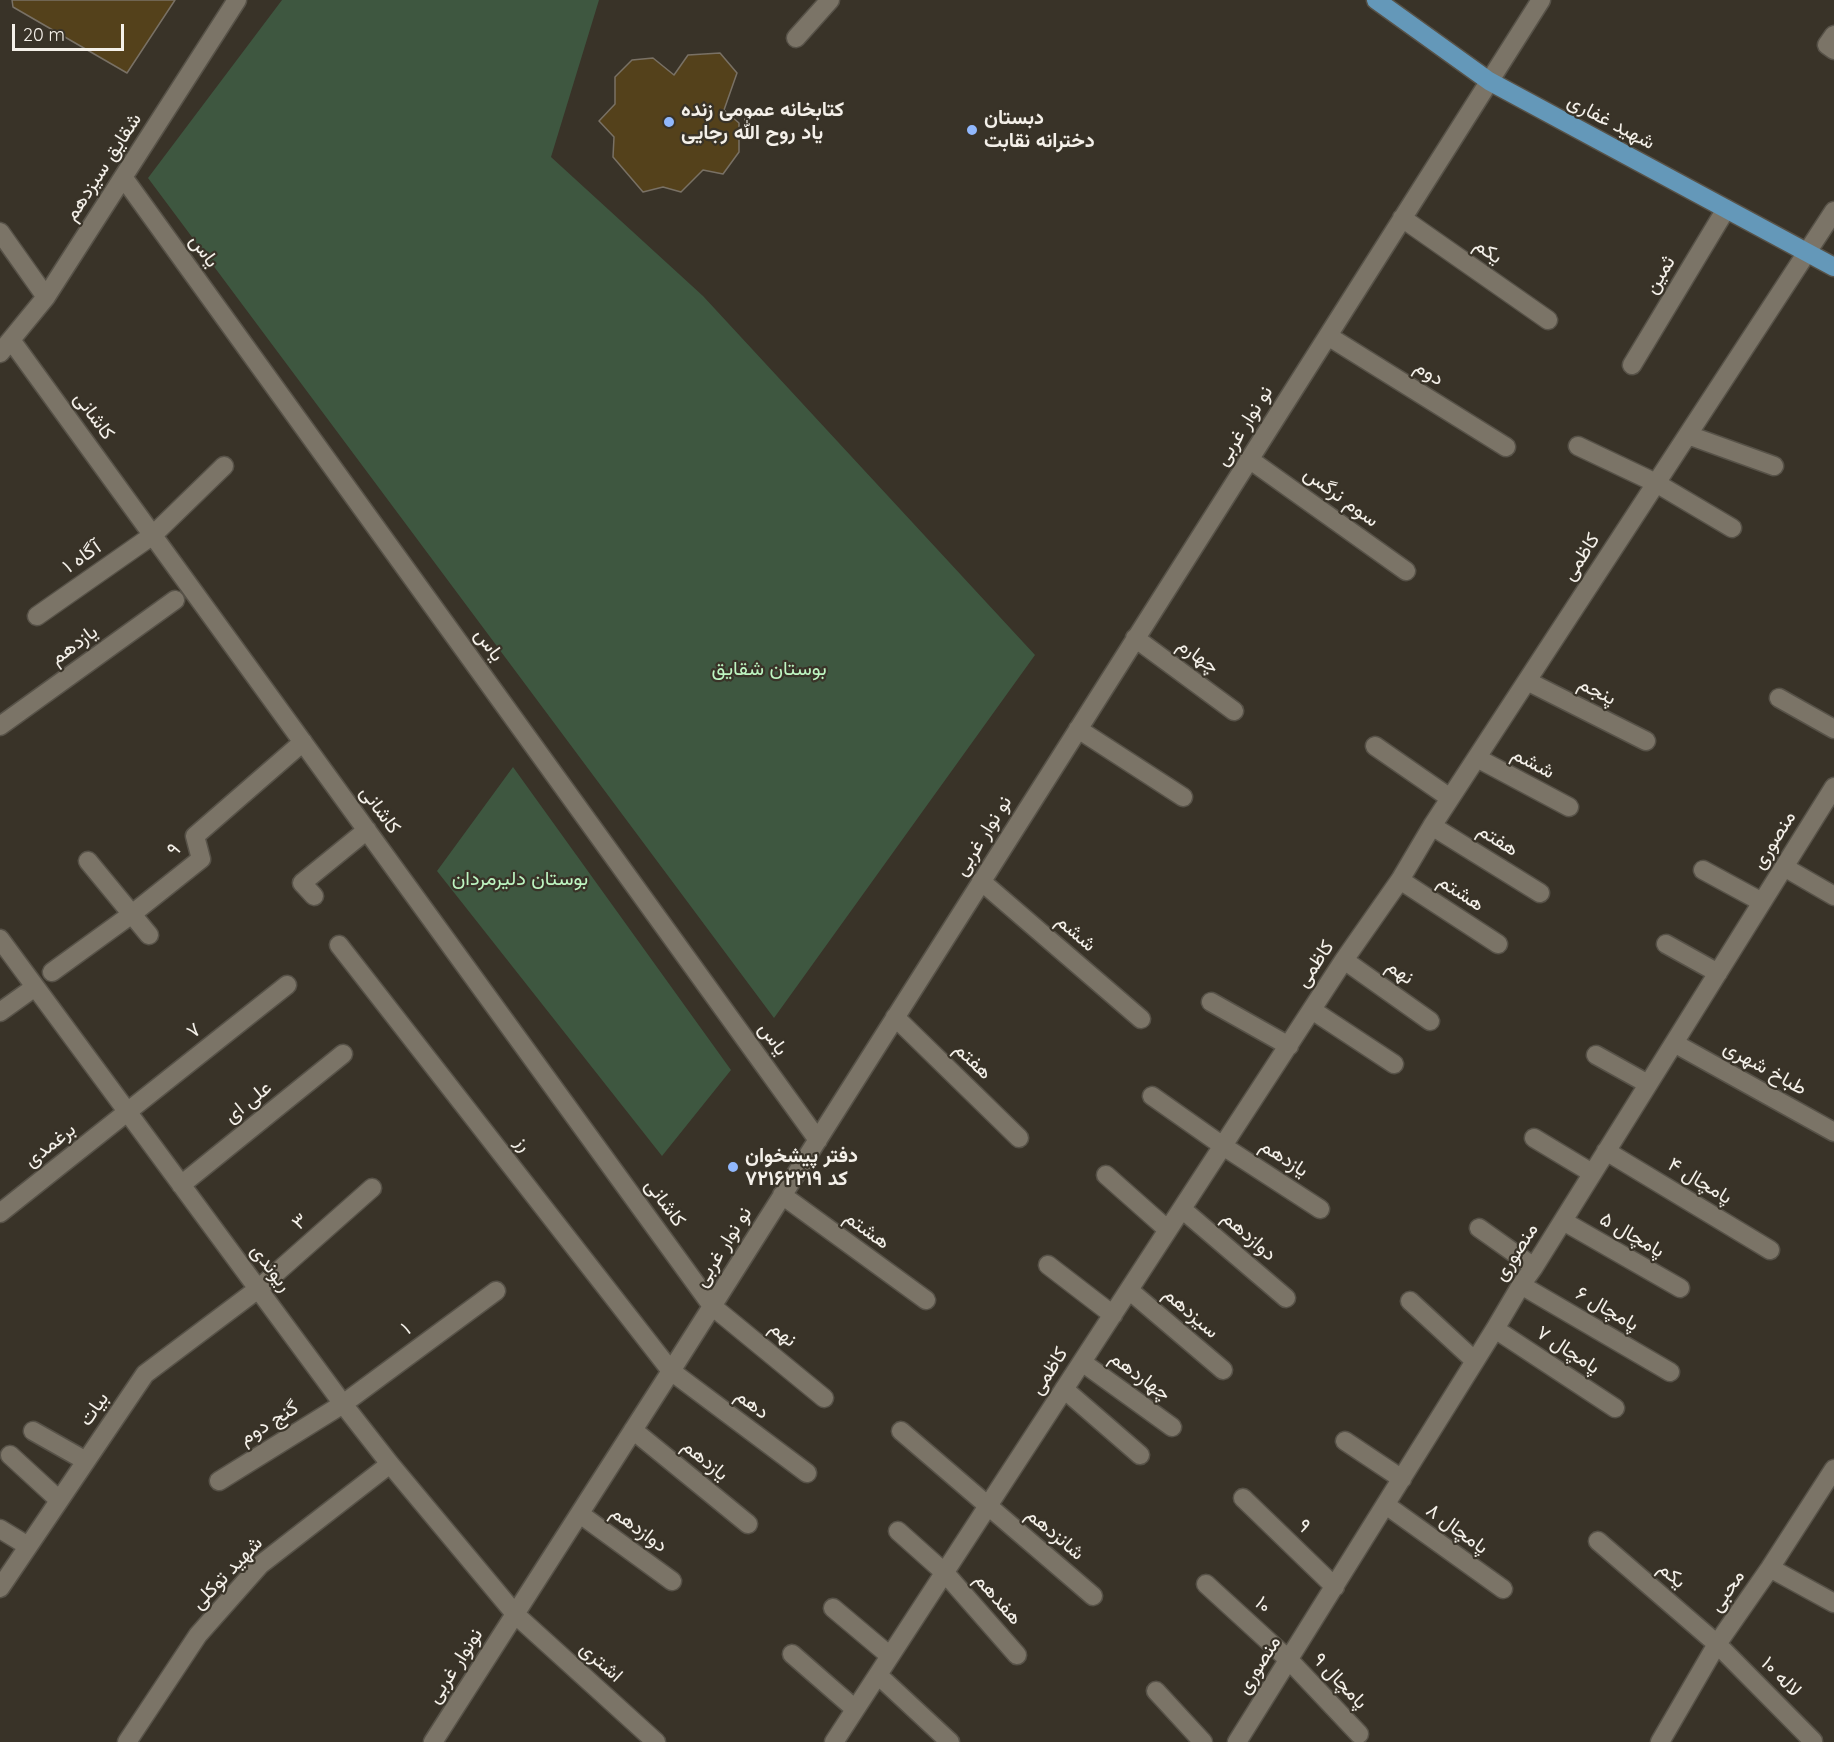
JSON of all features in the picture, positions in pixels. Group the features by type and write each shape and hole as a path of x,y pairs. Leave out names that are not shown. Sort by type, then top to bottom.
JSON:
{"main road":[{"name":"شهید غفاری","path":"1376,0 1489,81 1834,267"}],"street":[{"name":"شقایق سیزدهم","path":"6,346 46,297 237,0"},
{"path":"796,38 830,0"},
{"name":"نو نوار غربی","path":"516,1615 1540,0"},
{"path":"1834,35 1827,45 1834,50"},
{"name":"یاس","path":"123,177 818,1140"},
{"name":"ثمین","path":"1632,365 1726,209"},
{"name":"کاظمی","path":"834,1742 1344,960 1400,880 1450,798 1834,211"},
{"name":"یکم","path":"1402,218 1548,320"},
{"path":"0,232 46,297"},
{"name":"دوم","path":"1328,336 1506,447"},
{"name":"کاشانی","path":"6,346 153,535 712,1306"},
{"path":"1688,435 1774,466"},
{"path":"1578,446 1656,483 1732,528"},
{"name":"سوم نرگس","path":"1249,459 1406,571"},
{"name":"آگاه ۱","path":"38,615 153,535 224,466"},
{"name":"یازدهم","path":"0,726 175,600"},
{"name":"چهارم","path":"1135,638 1234,711"},
{"name":"پنجم","path":"1527,681 1646,741"},
{"path":"1779,698 1834,729"},
{"path":"1078,729 1183,797"},
{"name":"۹","path":"52,972 132,914 201,859 195,836 303,742"},
{"path":"1375,746 1450,798"},
{"name":"ششم","path":"1477,758 1569,807"},
{"name":"منصوری","path":"1237,1742 1834,787"},
{"name":"هفتم","path":"1432,826 1540,893"},
{"path":"314,896 302,883 367,830"},
{"path":"88,861 149,935"},
{"path":"1784,867 1834,896"},
{"path":"1703,870 1762,902"},
{"name":"هشتم","path":"1400,880 1498,944"},
{"name":"ششم","path":"981,882 1142,1019"},
{"name":"ریوندی","path":"0,939 343,1404 516,1615"},
{"path":"1666,944 1718,973"},
{"name":"رز","path":"339,945 671,1371"},
{"name":"نهم","path":"1344,960 1430,1021"},
{"name":"۷","path":"128,1113 287,985"},
{"path":"0,1012 35,987"},
{"path":"1211,1002 1289,1046"},
{"path":"1312,1011 1394,1064"},
{"name":"هفتم","path":"895,1017 1019,1138"},
{"name":"طباخ شهری","path":"1674,1043 1834,1132"},
{"name":"علی ای","path":"181,1185 343,1054"},
{"path":"1596,1055 1648,1084"},
{"path":"1152,1096 1223,1146"},
{"name":"برغمدی","path":"0,1213 128,1113"},
{"path":"1534,1138 1592,1173"},
{"name":"یازدهم","path":"1223,1146 1320,1209"},
{"name":"پامچال ۴","path":"1606,1151 1770,1250"},
{"path":"1106,1174 1168,1230"},
{"name":"۳","path":"258,1288 372,1188"},
{"name":"هشتم","path":"782,1195 926,1300"},
{"name":"دوازدهم","path":"1182,1209 1286,1298"},
{"name":"۵ پامچال","path":"1563,1221 1680,1288"},
{"path":"1479,1228 1534,1267"},
{"path":"1048,1265 1113,1315"},
{"name":"۶ پامچال","path":"1521,1285 1670,1372"},
{"name":"بیات","path":"0,1588 146,1374 258,1288"},
{"name":"سیزدهم","path":"1129,1290 1223,1370"},
{"name":"۱","path":"343,1404 496,1292"},
{"path":"1410,1301 1475,1361"},
{"name":"نهم","path":"712,1306 824,1398"},
{"name":"۷ پامچال","path":"1495,1329 1615,1408"},
{"name":"چهاردهم","path":"1082,1362 1172,1427"},
{"name":"دهم","path":"671,1371 807,1473"},
{"path":"1064,1389 1140,1455"},
{"name":"گنج دوم","path":"219,1481 343,1404"},
{"name":"یازدهم","path":"633,1430 748,1524"},
{"path":"33,1431 86,1461"},
{"path":"901,1431 987,1507"},
{"path":"1345,1441 1402,1479"},
{"path":"10,1455 59,1500"},
{"name":"شهید توکلی","path":"127,1742 198,1635 260,1565 390,1464"},
{"name":"محبی","path":"1660,1742 1717,1644 1770,1568 1827,1496 1834,1469"},
{"name":"۹","path":"1243,1498 1335,1587"},
{"name":"۸ پامچال","path":"1386,1505 1503,1589"},
{"name":"شانزدهم","path":"987,1507 1093,1596"},
{"name":"دوازدهم","path":"580,1514 672,1581"},
{"path":"0,1529 28,1546"},
{"path":"898,1531 945,1573"},
{"name":"یکم","path":"1598,1541 1717,1644"},
{"path":"1770,1568 1834,1603"},
{"name":"هفدهم","path":"945,1573 1017,1655"},
{"name":"۱۰","path":"1206,1584 1289,1660"},
{"path":"833,1608 890,1656"},
{"name":"نونوار غربی","path":"433,1742 516,1615"},
{"name":"اشتری","path":"516,1615 656,1742"},
{"name":"لاله ۱۰","path":"1717,1644 1814,1741"},
{"path":"792,1654 855,1709"},
{"name":"۹ پامچال","path":"1289,1660 1359,1734"},
{"path":"878,1676 950,1742"},
{"path":"1156,1691 1203,1742"}],"green space":[{"name":"بوستان شقایق","path":"282,0 599,0 551,157 703,296 1035,655 774,1018 148,178"},
{"name":"بوستان دلیرمردان","path":"513,767 731,1070 662,1156 437,871"}],"building":[{"path":"12,0 175,0 127,73 13,7"},
{"name":"کتابخانه عمومی زنده یاد روح الله رجایی","path":"720,53 737,73 724,110 739,123 739,152 723,174 703,170 681,192 663,187 643,192 613,157 614,137 599,121 615,104 615,77 632,60 653,58 674,75 688,55"}],"place":[{"name":"کتابخانه عمومی زنده یاد روح الله رجایی","path":"669,122"},
{"name":"دبستان دخترانه نقابت","path":"972,130"},
{"name":"دفتر پیشخوان کد ۷۲۱۶۲۲۱۹","path":"733,1167"}]}
